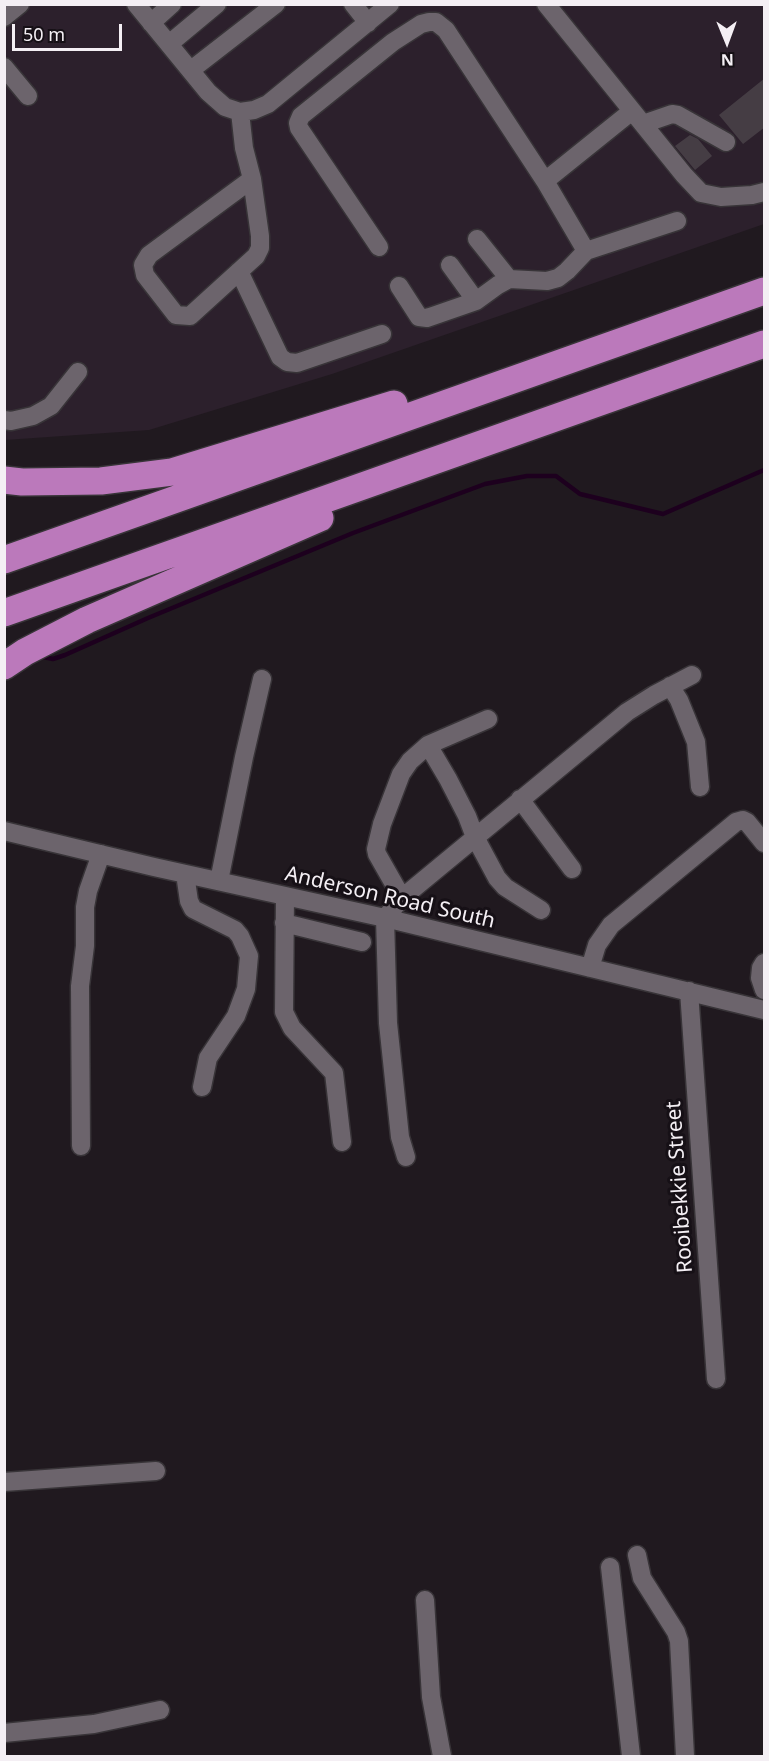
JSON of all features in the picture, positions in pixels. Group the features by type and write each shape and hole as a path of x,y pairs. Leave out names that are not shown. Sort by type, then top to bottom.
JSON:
{"highway":[{"path":"4,560 765,291"},
{"path":"4,480 22,482 101,481 172,472 707,311"},
{"path":"4,613 765,344"},
{"path":"4,666 25,652 87,620 530,426"}],"street":[{"path":"4,17 20,4"},
{"path":"136,4 208,92 225,107 240,112 254,110 268,104 390,4"},
{"path":"152,23 172,4"},
{"path":"169,45 217,4"},
{"path":"190,70 276,4"},
{"path":"546,4 688,181 701,193 721,197 765,192"},
{"path":"354,5 368,23"},
{"path":"379,247 299,128 298,123 301,116 393,42 421,24 436,22 446,30 545,181 586,251"},
{"path":"4,67 28,96"},
{"path":"240,112 244,148 252,179 261,236 260,248 256,256 190,316 176,315 145,275 143,265 149,255 252,179"},
{"path":"545,181 637,117 678,115 726,142"},
{"path":"399,286 421,318 427,318 476,301 509,279 547,281 558,278 586,251 677,221"},
{"path":"477,239 509,279"},
{"path":"450,265 476,301"},
{"path":"239,271 280,357 287,362 297,363 382,333"},
{"path":"4,420 11,421 33,416 51,406 78,372"},
{"path":"406,1157 400,1137 388,1023 385,918 402,898 627,712 692,675"},
{"path":"219,881 262,679"},
{"path":"670,686 679,700 696,742 700,787"},
{"path":"402,898 377,854 382,824 401,774 428,745 488,719"},
{"path":"428,745 453,788 497,878 505,887 541,910"},
{"path":"520,799 572,869"},
{"path":"590,968 597,945 611,925 736,822 742,820 747,822 765,843"},
{"name":"Anderson Road South","path":"4,831 385,918 764,1009"},
{"path":"81,1146 80,986 85,946 86,898 101,854"},
{"path":"185,874 190,905 235,930 249,956 246,989 236,1016 208,1058 202,1087"},
{"path":"285,896 284,1012 292,1028 334,1073 342,1142"},
{"path":"284,923 362,942"},
{"path":"765,963 761,968 760,978 765,990"},
{"name":"Rooibekkie Street","path":"689,991 716,1379"},
{"path":"4,1482 156,1471"},
{"path":"637,1555 642,1578 672,1625 679,1641 685,1756"},
{"path":"610,1567 631,1756"},
{"path":"425,1600 431,1697 442,1756"},
{"path":"4,1732 84,1725 160,1710"}],"shaded area":[{"path":"5,5 764,5 764,224 332,374 149,430 5,440"}],"building":[{"path":"765,78 765,127 743,144 719,115"},
{"path":"690,135 698,139 712,156 695,170 675,146"}],"waterway":[{"path":"38,656 53,659 65,655 353,533 485,484 527,476 556,476 580,494 663,514 764,470"}]}
